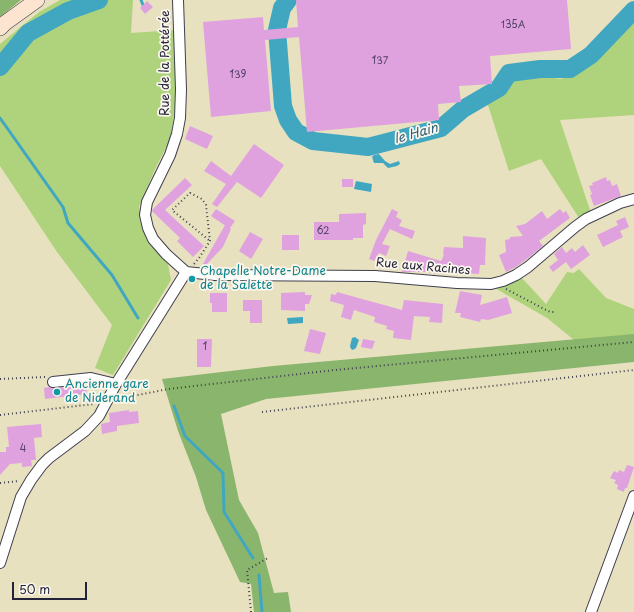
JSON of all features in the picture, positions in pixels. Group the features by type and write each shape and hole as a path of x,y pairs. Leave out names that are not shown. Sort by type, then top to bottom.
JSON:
{"main road":[{"path":"0,28 37,0"}],"street":[{"name":"Rue de la Pottérée","path":"178,0 181,89 180,118 177,134 170,155 147,202 146,215 148,228 153,239 166,254 186,272"},
{"name":"Rue aux Racines","path":"186,272 215,275 375,276 482,284 498,282 516,275 528,267 586,219 620,204 634,200"},
{"path":"0,563 21,497 31,480 49,458 92,425 186,272"},
{"path":"53,382 91,378 116,384"},
{"path":"591,612 634,496"}],"path":[{"path":"186,272 200,258 210,241 206,205 202,199 190,193 172,210 210,241"},
{"path":"498,282 511,293 550,312 554,312"},
{"path":"0,415 107,402 168,389 335,370 634,342"},
{"path":"262,412 634,370"},
{"path":"0,379 46,376 53,382"},
{"path":"0,483 31,480"},
{"path":"250,612 247,570 268,558"}],"green space":[{"path":"0,0 21,0 0,17"},
{"path":"60,0 133,0 131,33 175,30 175,106 171,138 156,167 139,207 146,239 168,264 171,280 113,375 95,368 112,325 57,252 0,166 0,44 39,12"},
{"path":"634,14 634,115 560,120 591,213 579,218 541,159 509,171 487,102 500,94 515,78 538,76 561,79 583,68"},
{"path":"579,269 606,298 634,309 634,339 579,344 547,318 493,287 521,277 546,304 567,272 574,273"},
{"path":"634,334 634,362 266,399 221,414 239,500 258,533 274,593 288,592 291,612 254,612 251,584 240,582 206,510 196,477 178,431 162,379 273,366"}],"water":[{"path":"379,154 390,164 399,161 400,164 388,168 383,163 374,163 372,157"},
{"path":"356,181 372,184 371,192 354,189"},
{"path":"303,317 303,323 288,324 287,318"},
{"path":"355,337 359,340 356,348 353,350 350,346 352,338"}],"building":[{"path":"296,0 567,0 571,49 490,56 492,84 459,86 461,102 438,104 439,120 307,132 299,37 265,40 271,111 211,117 203,22 263,17 264,30 298,27"},
{"path":"147,1 153,7 145,14 140,8"},
{"path":"190,126 213,136 207,149 185,139"},
{"path":"254,144 284,165 261,198 237,182 217,207 212,204 226,184 204,171 211,161 231,176"},
{"path":"606,177 607,181 610,180 612,186 617,184 621,196 594,206 590,195 592,194 589,186 593,185 592,183"},
{"path":"185,178 192,185 165,210 204,246 193,257 177,241 180,238 152,211"},
{"path":"342,179 353,179 353,187 342,187"},
{"path":"216,209 235,221 230,228 231,229 223,247 205,266 203,264 225,225 211,216"},
{"path":"392,209 398,212 396,217 402,220 399,226 415,231 412,239 390,229 382,244 390,246 386,256 379,253 374,261 369,259 376,240"},
{"path":"560,209 563,213 566,211 570,218 539,241 543,246 516,267 506,272 499,255 506,252 505,240 510,239 510,237 523,236 516,226 525,224 542,211 547,219"},
{"path":"366,213 366,224 363,225 363,238 353,238 353,240 314,240 314,222 339,222 339,214"},
{"path":"625,217 629,227 620,231 623,237 603,247 597,235 618,225 616,221"},
{"path":"250,232 263,239 251,259 239,251"},
{"path":"282,235 299,235 299,250 282,250"},
{"path":"463,236 486,238 485,265 480,265 479,274 461,273 461,267 441,267 441,274 427,272 402,272 408,251 441,261 444,255 444,247 463,248"},
{"path":"583,245 590,255 571,269 566,262 553,272 549,267 558,260 554,254 562,247 566,253 572,248 575,252"},
{"path":"460,291 482,295 480,305 507,297 512,313 488,320 481,319 480,322 460,317 461,313 455,313"},
{"path":"305,292 305,295 312,295 309,304 305,304 305,311 281,310 281,293"},
{"path":"337,292 402,310 404,300 443,304 442,323 429,322 430,317 414,316 411,340 393,338 394,331 386,329 387,326 374,322 375,317 354,310 351,320 341,317 344,305 330,301 331,294 336,295"},
{"path":"210,293 227,293 227,312 212,312"},
{"path":"243,300 262,300 262,323 250,323 250,311 243,311"},
{"path":"310,329 326,333 320,354 304,351"},
{"path":"197,339 212,339 211,367 197,367"},
{"path":"363,339 375,341 372,349 361,347"},
{"name":"Ancienne gare de Niderand","path":"86,385 87,394 45,399 44,388"},
{"path":"129,410 129,412 138,411 139,423 117,426 117,431 102,434 101,424 110,422 109,413"},
{"path":"41,424 42,437 34,438 36,460 31,460 32,466 22,467 22,463 10,464 0,475 0,452 6,452 6,447 9,447 7,427"},
{"path":"627,465 634,467 627,488 625,488 624,492 617,489 618,485 614,483 616,480 610,478 614,471 618,473 619,470 624,472"}],"waterway":[{"name":"le Hain","path":"0,67 28,33 68,11 99,0"},
{"path":"141,0 143,5"},
{"name":"le Hain","path":"288,0 282,8 277,30 283,106 288,120 296,132 313,141 368,147 441,128 463,109 499,88 509,73 540,69 570,69 591,55 634,10"},
{"path":"0,118 63,207 68,223 112,275 138,318"},
{"path":"174,406 185,436 223,473 224,512 253,558"},
{"path":"259,575 262,612"}],"place":[{"name":"Chapelle Notre-Dame de la Salette","path":"192,279"},
{"name":"Ancienne gare de Niderand","path":"57,392"}]}
